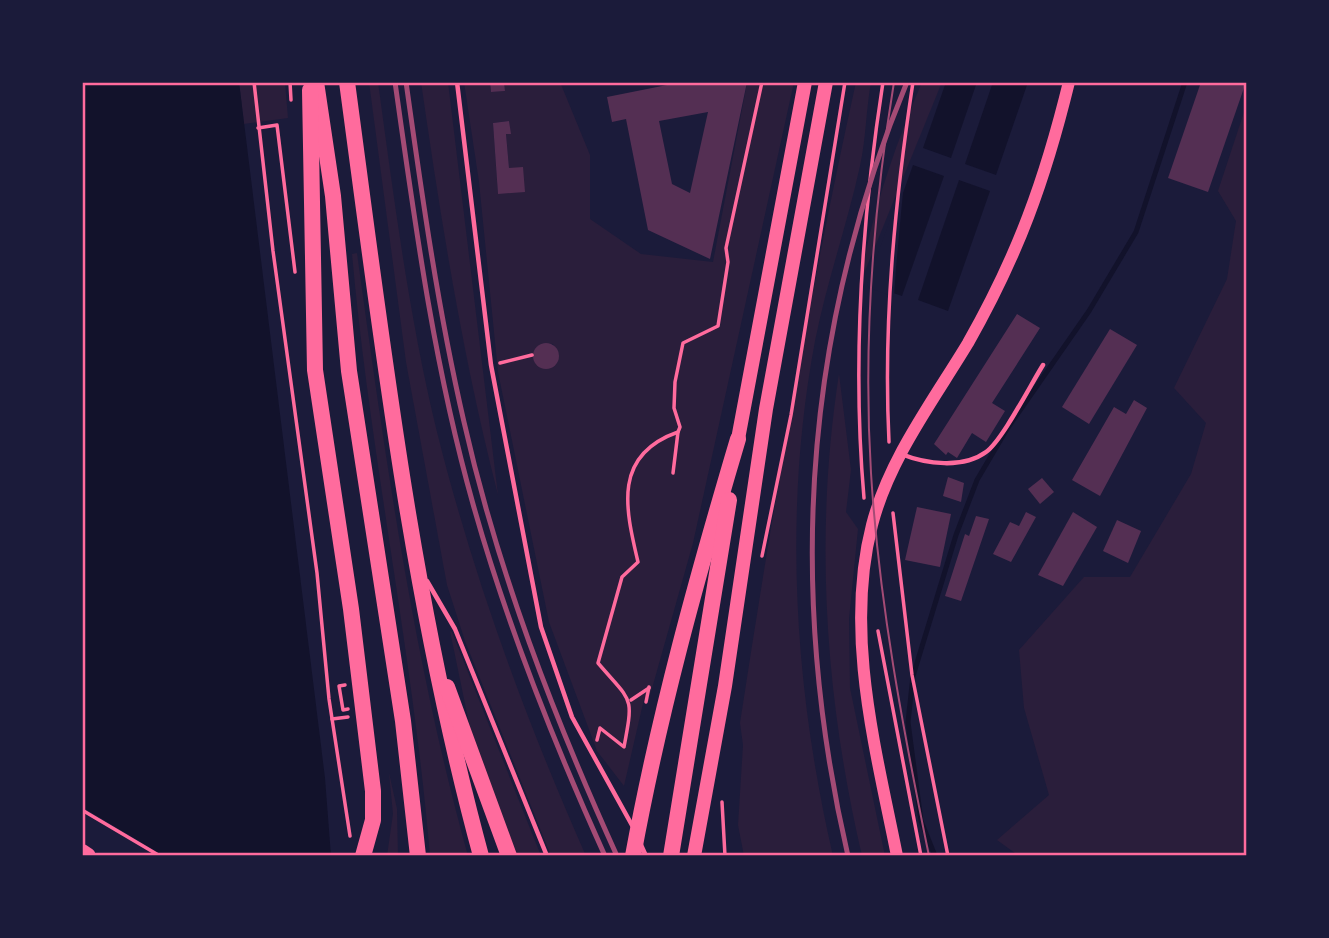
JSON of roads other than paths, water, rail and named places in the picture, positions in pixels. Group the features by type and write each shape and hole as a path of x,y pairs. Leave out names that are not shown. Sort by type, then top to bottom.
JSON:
{"main road":[{"path":"310,82 315,370 351,609 372,775 373,820 357,851"},
{"path":"317,82 333,196 349,372 403,721 418,856"},
{"path":"347,82 414,560 443,709 481,856"},
{"path":"671,856 738,439 805,82"},
{"path":"694,855 724,685 765,409 826,82"},
{"path":"633,856 652,750 690,599 738,439"},
{"path":"427,632 509,856"},
{"path":"82,852 88,856"}],"street":[{"path":"897,856 862,638 862,580 872,524 900,454 968,342 1015,255 1048,168 1069,82"}],"lane":[{"path":"457,82 491,365 523,546 541,627 572,717 616,793 646,856"},
{"path":"900,454 938,463 971,461 989,451 1043,365"},
{"path":"414,560 455,629 547,856"}],"waterway":[{"path":"935,856 921,821 908,722 913,676 956,535 977,480 1007,429 1089,311 1136,232 1185,82"}],"tram line":[{"path":"894,82 880,179 869,326 871,473 893,666 929,856"}],"railway":[{"path":"395,82 436,347 473,504 532,682 605,856"},
{"path":"406,82 438,295 478,478 510,588 529,642 571,750 617,856"},
{"path":"848,856 829,758 817,659 812,562 816,464 827,368 845,272 872,177 907,82"}]}
